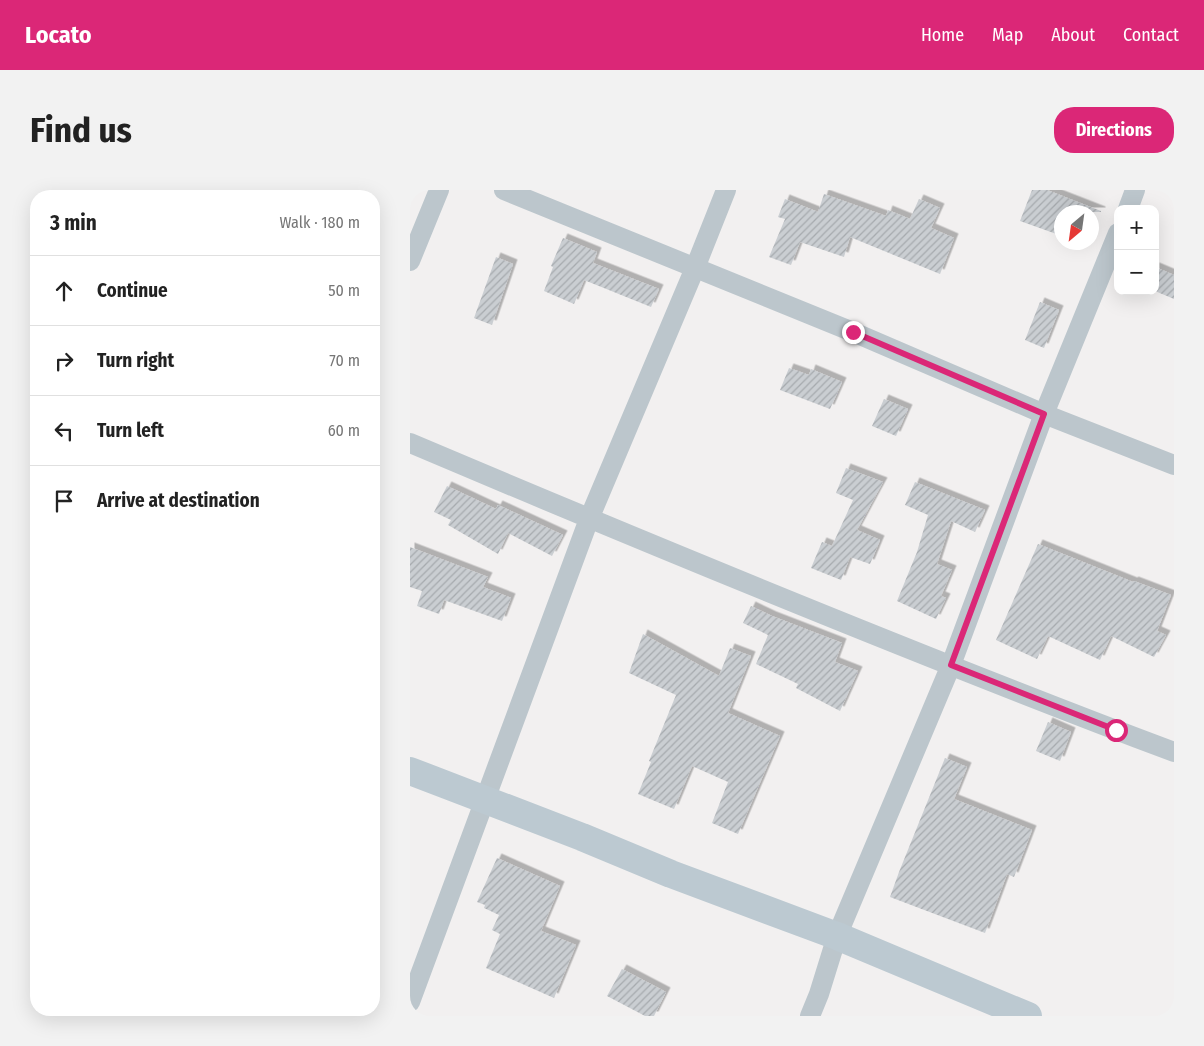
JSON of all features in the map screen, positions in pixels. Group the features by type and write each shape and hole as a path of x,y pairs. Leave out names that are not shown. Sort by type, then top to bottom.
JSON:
{"street":[{"path":"410,261 438,190"},
{"path":"504,190 853,332 1044,414 1174,465"},
{"path":"410,1002 590,519 726,190"},
{"path":"1129,205 1135,190"},
{"path":"810,1016 837,936 951,665 1044,414 1114,243"},
{"path":"410,443 590,519 951,665 1174,752"},
{"path":"410,771 671,874 837,936 1028,1016"}],"building":[{"path":"1032,190 1047,190 1086,205 1054,205 1054,233 1020,221"},
{"path":"824,194 886,216 888,210 910,219 919,199 940,208 931,228 954,238 940,274 850,237 844,257 800,242 791,265 769,257 785,219 778,217 785,199 818,212"},
{"path":"563,238 597,252 593,263 659,289 651,307 584,280 574,304 544,291 553,267 551,266"},
{"path":"496,257 513,264 492,325 474,318"},
{"path":"1159,269 1174,275 1174,299 1159,293"},
{"path":"1040,302 1059,310 1044,348 1025,340"},
{"path":"789,368 809,375 811,369 842,382 830,409 780,390"},
{"path":"884,399 908,409 896,436 872,426"},
{"path":"846,468 883,482 857,530 880,540 870,564 850,557 841,580 811,568 822,542 832,546 853,500 836,493"},
{"path":"915,482 985,510 975,532 951,521 937,564 952,570 941,596 946,598 936,619 897,601 917,552 928,515 905,505"},
{"path":"447,486 496,509 498,505 563,535 552,556 508,533 498,554 448,525 451,520 434,512"},
{"path":"1038,544 1171,595 1157,631 1166,635 1154,657 1111,636 1100,660 1048,636 1037,659 996,640"},
{"path":"410,547 488,577 483,587 511,598 502,621 444,600 439,614 417,606 422,591 410,587"},
{"path":"751,606 842,643 835,662 858,671 840,711 796,688 798,684 756,664 768,635 743,623"},
{"path":"643,634 719,676 730,648 751,656 728,713 780,736 738,834 712,823 728,782 692,766 674,809 638,794 651,762 649,761 676,695 629,673"},
{"path":"1048,722 1071,732 1060,761 1036,751"},
{"path":"945,758 967,767 954,799 1032,830 1014,877 1007,874 985,933 890,897"},
{"path":"497,858 560,886 541,931 576,945 554,998 486,968 500,934 492,930 499,915 484,908 485,905 477,902"},
{"path":"622,969 666,992 654,1016 645,1016 607,996"}],"route":[{"path":"853,332 1044,414 951,665 1116,730"}]}
